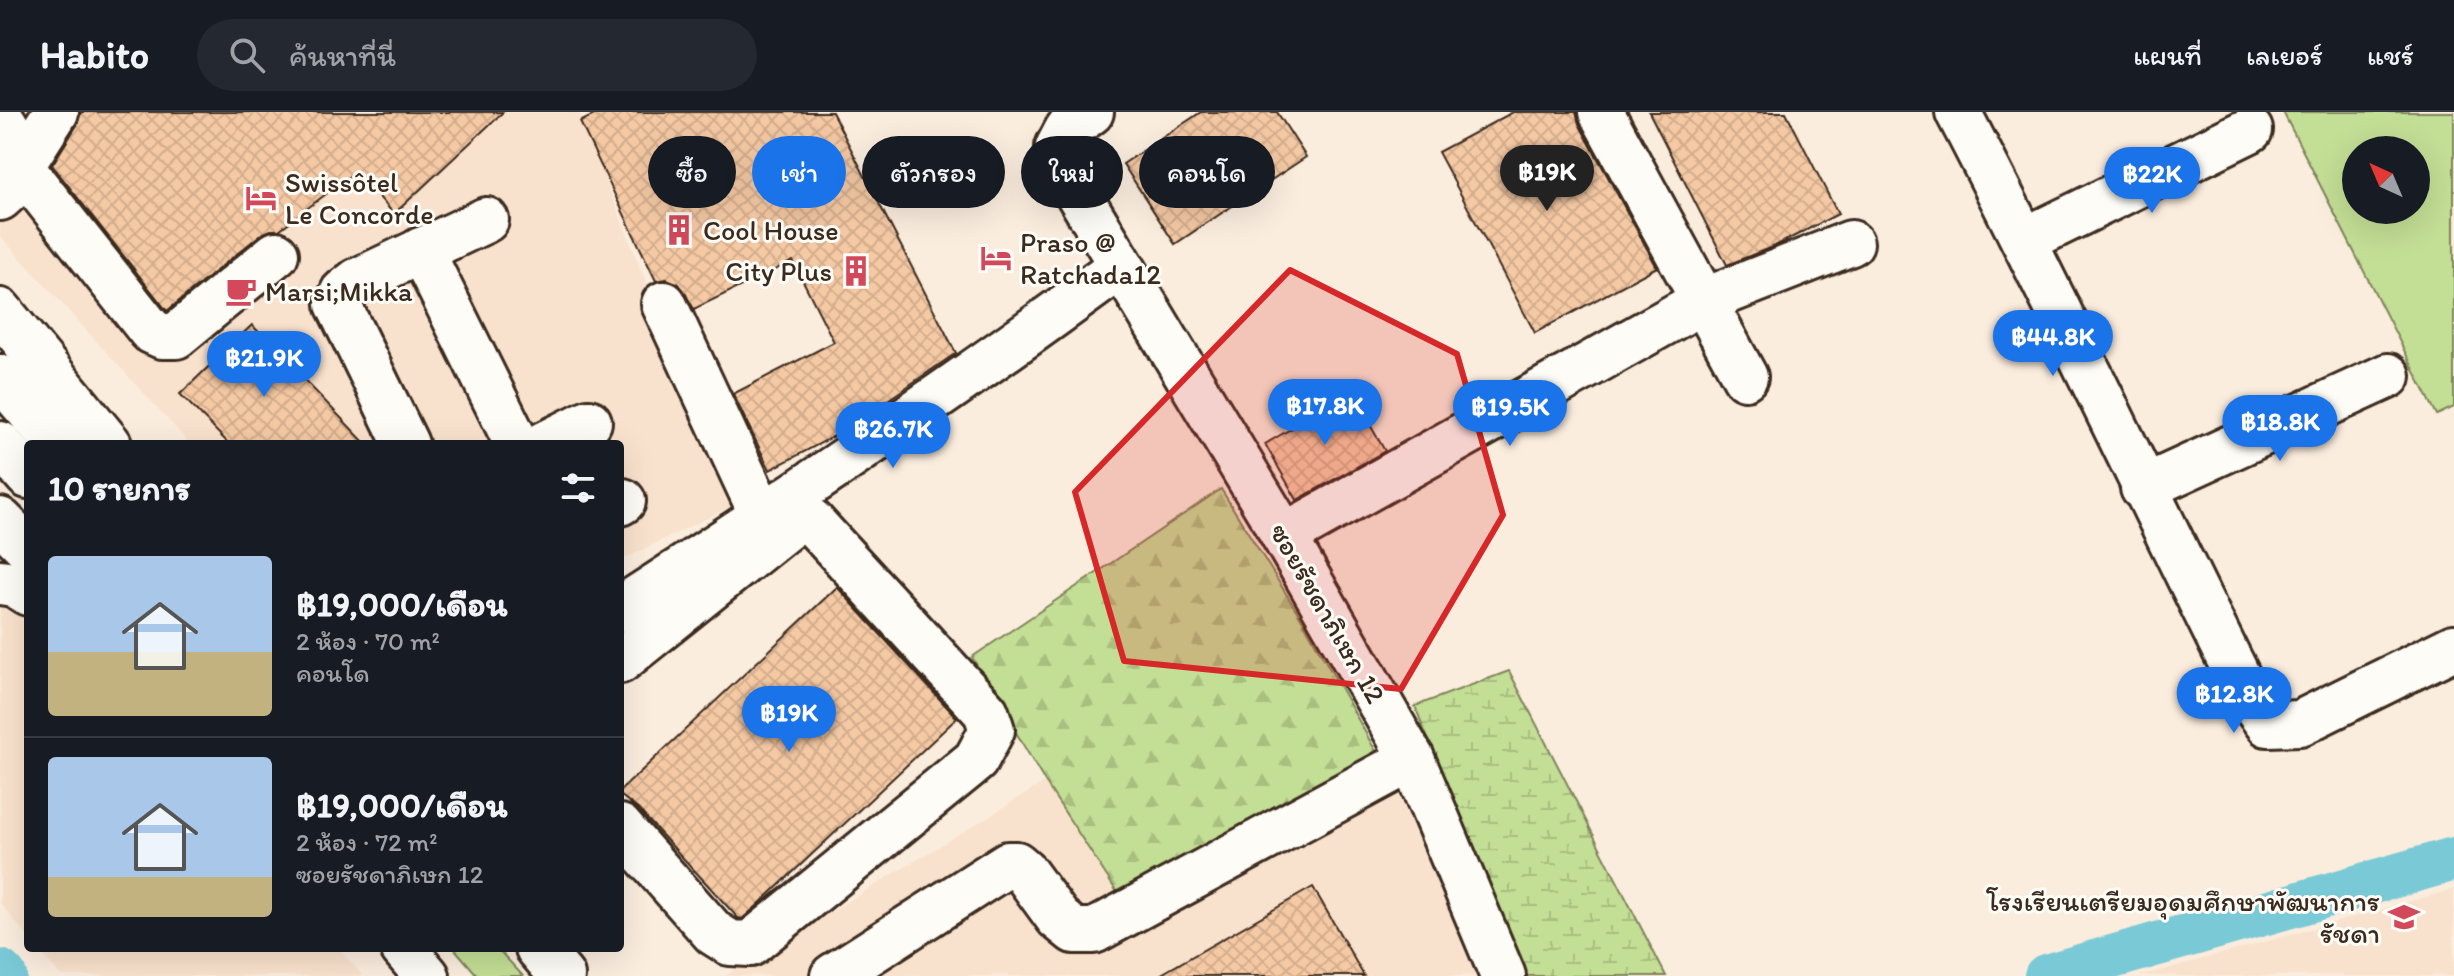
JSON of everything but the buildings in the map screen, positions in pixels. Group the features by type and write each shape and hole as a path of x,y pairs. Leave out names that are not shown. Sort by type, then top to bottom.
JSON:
{"street":[{"path":"11,182 56,112"},
{"name":"ซอยรัชดาภิเษก 12","path":"1091,112 1067,130 1058,147 1062,167 1284,536 1412,759 1503,976"},
{"path":"1601,112 1745,377"},
{"path":"1958,112 2025,240 2143,488 2248,697 2268,724 2300,723 2454,647"},
{"path":"0,117 14,142 11,182 151,331 162,336 176,336 276,254"},
{"path":"2025,240 2250,130"},
{"path":"404,440 338,304 343,292 357,281 486,220"},
{"path":"1284,536 1703,301 1851,243"},
{"path":"421,250 515,440"},
{"path":"624,606 981,370 1121,266"},
{"path":"664,304 763,517"},
{"path":"0,311 106,440"},
{"path":"2143,488 2388,376"},
{"path":"0,377 55,440"},
{"path":"553,440 589,422"},
{"path":"0,444 24,471"},
{"path":"624,658 801,516 811,521 986,712 992,730 976,760 750,944 730,943 714,933 624,830"},
{"path":"0,520 24,544"},
{"path":"0,582 14,584 24,590"},
{"path":"833,976 1008,864 1016,864 1023,870 1058,918 1074,931 1094,931 1412,759"},
{"path":"406,952 427,976"},
{"path":"541,952 562,976"}],"highlighted area":[{"path":"1290,270 1457,354 1503,515 1401,689 1124,661 1075,492"}],"shaded area":[{"path":"0,112 579,112 734,505 624,559 624,440 186,440 0,236"},
{"path":"0,561 24,588 24,932 0,903"},
{"path":"1424,732 1520,976 725,976 1045,782 1117,892"},
{"name":"โรงเรียนเตรียมอุดมศึกษาพัฒนาการ รัชดา","path":"2454,889 2454,976 2140,976 2253,945"},
{"path":"40,952 342,952 363,976 61,976"}],"green space":[{"path":"2283,112 2454,112 2454,407 2437,415"},
{"path":"1221,489 1303,621 1378,755 1117,892 1045,782 972,657"},
{"path":"1509,671 1666,976 1520,976 1415,706"},
{"path":"457,952 501,952 523,976 478,976"}],"waterway":[{"path":"2046,976 2454,859"},
{"path":"0,971 5,976"}],"place":[{"name":"Swissôtel Le Concorde","path":"261,198"},
{"name":"Cool House","path":"679,230"},
{"name":"Praso @ Ratchada12","path":"996,258"},
{"name":"City Plus","path":"856,271"},
{"name":"Marsi;Mikka","path":"241,291"},
{"name":"โรงเรียนเตรียมอุดมศึกษาพัฒนาการ รัชดา","path":"2404,917"}]}
